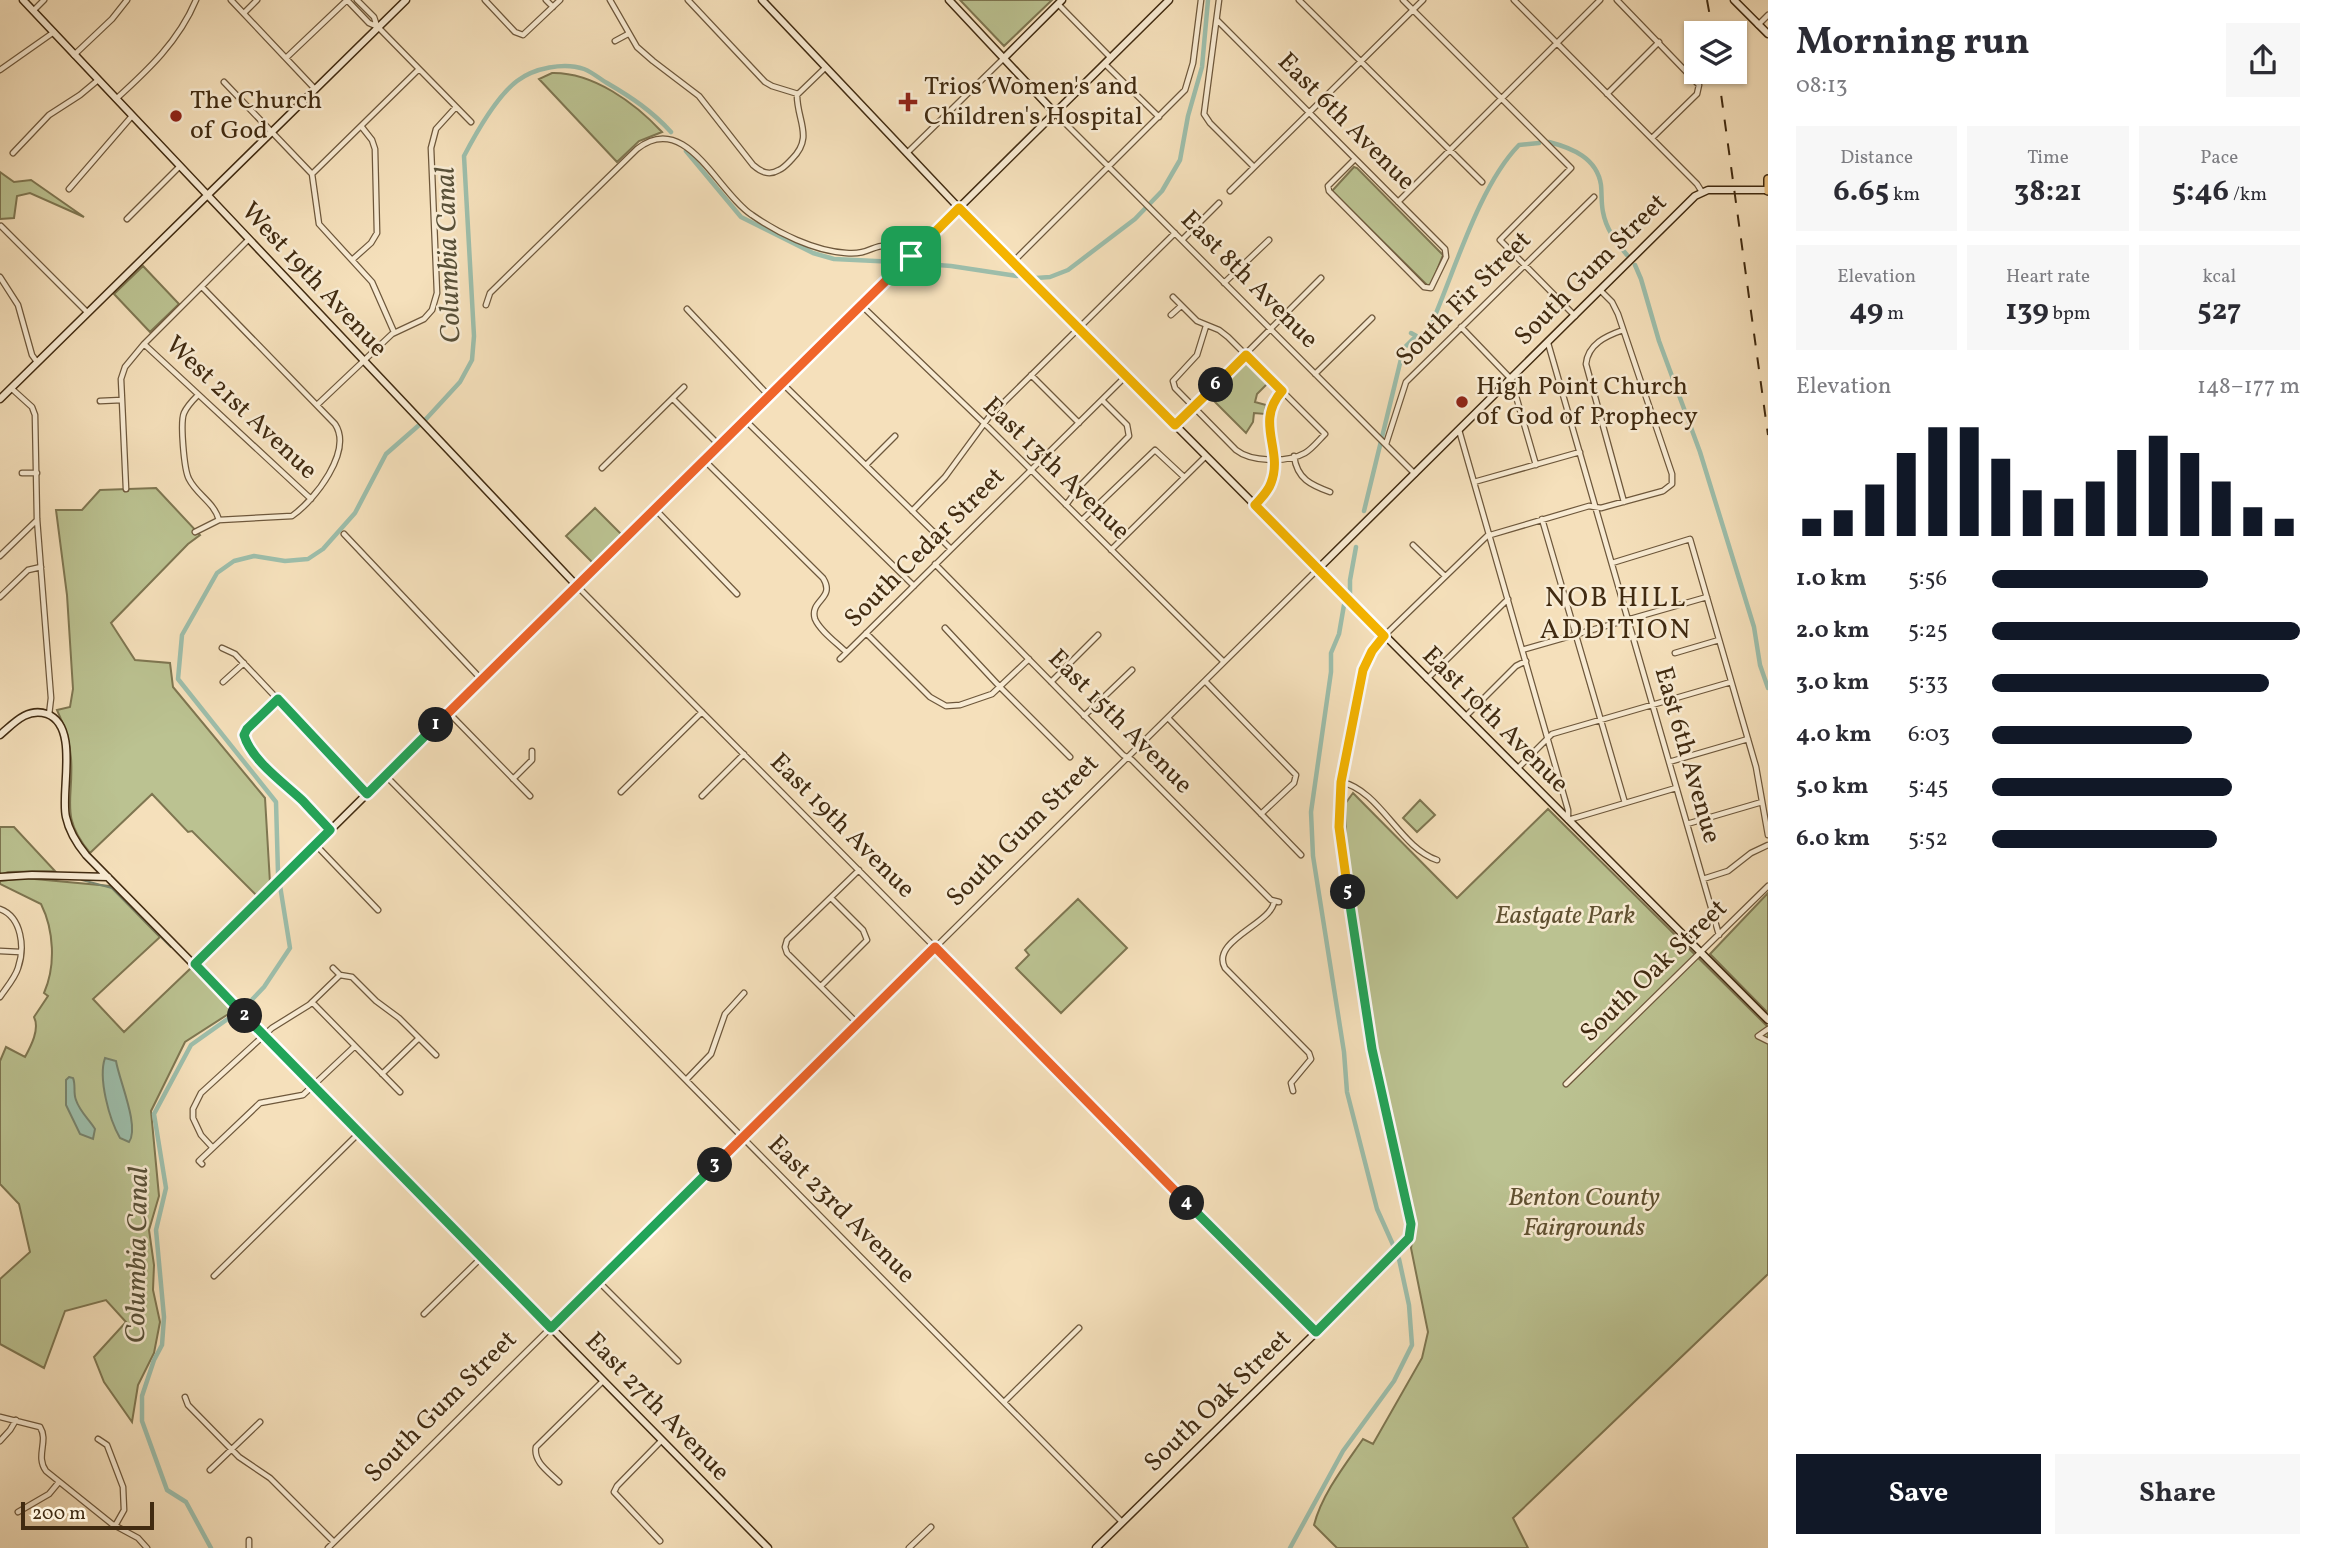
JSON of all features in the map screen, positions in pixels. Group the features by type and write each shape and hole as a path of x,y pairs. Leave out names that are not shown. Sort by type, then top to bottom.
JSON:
{"main road":[{"name":"West 19th Avenue","path":"23,0 577,586"},
{"path":"0,399 405,0"},
{"name":"East 10th Avenue","path":"762,0 959,208 1768,1020"},
{"path":"949,0 1055,113"},
{"path":"195,964 1170,0"},
{"path":"1734,0 1768,34"},
{"path":"1004,58 1060,2"},
{"name":"South Gum Street","path":"1318,569 1695,196 1702,192 1768,190 1768,179"},
{"path":"1341,782 1363,670 1372,651 1384,636"},
{"path":"0,735 24,715 39,712 50,715"},
{"name":"East 27th Avenue","path":"50,715 59,726 66,749 64,806 68,825 82,849 768,1548"},
{"name":"South Oak Street","path":"1096,1548 1397,1253 1409,1238 1411,1229 1368,1024 1340,842 1341,782"},
{"path":"0,877 108,877"}],"street":[{"path":"33,11 44,0"},
{"path":"74,55 112,19 127,0"},
{"path":"116,99 169,45 180,31 196,0"},
{"path":"230,0 315,89"},
{"path":"244,13 257,0"},
{"path":"286,58 347,0 369,23 378,27"},
{"path":"357,0 374,18 378,27 471,122"},
{"path":"485,0 521,35 527,33 560,0"},
{"path":"547,0 553,7"},
{"path":"610,0 628,34 647,57 698,96 760,171 768,173 784,167 803,146 804,134 798,94"},
{"path":"688,0 765,82 798,94"},
{"path":"1013,262 1184,92 1194,63 1201,0"},
{"path":"1219,0 1205,116 1254,167"},
{"path":"1300,0 1482,182"},
{"path":"1403,0 1571,168 1500,240 1574,316"},
{"path":"1230,191 1423,0"},
{"path":"1514,0 1702,192"},
{"path":"1588,0 1594,6"},
{"path":"1398,202 1600,0"},
{"path":"1618,0 1698,82 1698,94 1652,138"},
{"path":"1060,2 1111,58"},
{"path":"1758,25 1768,15"},
{"name":"East 6th Avenue","path":"1217,20 1398,202 1447,252 1434,285 1426,288 1328,190 1328,186 1355,159"},
{"path":"0,71 54,32"},
{"path":"615,41 628,34"},
{"path":"1607,94 1659,42"},
{"path":"907,153 1004,58"},
{"path":"1105,64 1159,117"},
{"path":"798,94 826,67"},
{"path":"312,174 419,69"},
{"path":"13,153 49,115 80,96 98,80"},
{"path":"224,82 312,174 319,224 376,288 394,332"},
{"path":"317,405 394,332 424,319 437,300 431,148 436,129 456,107"},
{"name":"East 8th Avenue","path":"1055,113 1415,474"},
{"path":"69,190 132,116"},
{"path":"352,260 374,240 378,228 376,149 361,126"},
{"path":"486,305 490,293 649,140 668,138 685,144 735,201 754,217 817,247 840,253 859,253 886,244 911,256"},
{"path":"127,219 180,166"},
{"name":"South Fir Street","path":"1383,441 1406,382 1594,197"},
{"path":"1182,240 1219,203"},
{"path":"1,226 88,313"},
{"path":"912,511 947,475 983,423 1175,233"},
{"path":"126,489 121,379 125,366 250,239"},
{"path":"1224,283 1269,240"},
{"path":"0,277 18,305 32,355 37,362"},
{"path":"1175,425 1321,278"},
{"path":"195,532 219,520 288,517 298,513 321,488 339,452 341,440 335,424 202,287"},
{"path":"1384,636 1489,535 1589,506 1601,508 1624,502 1663,491 1672,484 1672,474 1616,308 1601,290"},
{"path":"1172,298 1193,318 1222,332 1325,434 1305,453 1273,459 1251,459 1238,452 1173,383 1197,355 1206,326"},
{"name":"East 13th Avenue","path":"861,305 1224,662"},
{"path":"1171,315 1181,306"},
{"path":"687,309 769,396"},
{"path":"1315,374 1371,318"},
{"path":"1461,327 1511,379 1536,465"},
{"path":"1623,330 1598,343 1588,354 1586,365 1624,502"},
{"name":"East 6th Avenue","path":"1548,343 1719,935"},
{"name":"West 21st Avenue","path":"144,344 311,499"},
{"path":"1031,375 1079,423"},
{"name":"South Cedar Street","path":"840,659 1126,376"},
{"path":"782,383 951,549"},
{"path":"602,468 684,387"},
{"path":"11,388 32,407 35,415 37,519 51,698 50,715"},
{"path":"1255,505 1271,485 1273,459 1269,413 1273,402 1282,391"},
{"path":"198,395 182,418 186,471 190,482 214,507 219,520"},
{"path":"673,398 719,445"},
{"path":"100,401 122,400"},
{"path":"1066,505 1079,487 1127,440 1127,425 1102,400"},
{"path":"745,420 914,586"},
{"path":"1459,430 1568,810 1568,820 1676,788"},
{"path":"866,465 895,436"},
{"path":"1082,520 1155,450 1184,477"},
{"path":"1474,482 1580,452"},
{"path":"1111,550 1206,456"},
{"path":"1294,456 1296,468 1305,481 1330,492"},
{"path":"704,460 823,578 826,593 816,606 814,614 819,624 846,652"},
{"path":"22,473 37,473"},
{"path":"654,509 737,593"},
{"path":"0,556 37,519"},
{"path":"1542,519 1625,803"},
{"path":"344,534 482,680"},
{"path":"1612,563 1690,539 1748,739 1768,835"},
{"path":"1413,545 1446,576"},
{"name":"East 15th Avenue","path":"935,565 1084,716 1277,902 1271,911 1239,936 1223,953 1222,959 1225,968 1309,1054 1311,1059 1308,1065 1291,1083 1293,1091"},
{"path":"0,597 29,570 41,567"},
{"name":"South Gum Street","path":"328,1548 1318,569"},
{"name":"East 19th Avenue","path":"577,586 1316,1332"},
{"path":"1522,650 1707,597"},
{"path":"1427,679 1508,599"},
{"path":"945,628 1070,757"},
{"path":"866,633 937,703 950,706 992,694 1028,659"},
{"path":"1051,682 1098,635"},
{"path":"1675,653 1719,640"},
{"path":"222,648 231,650 244,663 367,794"},
{"path":"1465,717 1516,666 1526,661"},
{"path":"223,682 244,663"},
{"path":"1084,716 1132,670"},
{"path":"1205,681 1294,771 1294,783 1261,814"},
{"path":"1517,769 1552,734 1731,682"},
{"path":"278,699 244,735 250,747 273,774 330,830"},
{"path":"621,792 702,712"},
{"path":"449,713 530,796"},
{"path":"1167,719 1301,855"},
{"path":"1669,762 1748,739"},
{"path":"513,779 532,760 532,751"},
{"path":"702,796 744,754"},
{"name":"East 23rd Avenue","path":"386,775 1122,1522"},
{"path":"1341,782 1357,787 1421,851 1437,860"},
{"path":"1687,824 1762,802"},
{"path":"315,845 378,910"},
{"path":"1703,880 1728,871 1751,853 1768,845"},
{"path":"858,1024 787,953 785,947 787,940 859,870"},
{"name":"South Oak Street","path":"1566,1084 1768,886"},
{"path":"821,986 867,937 830,898"},
{"path":"0,909 9,913 16,921 20,932 16,972 0,997"},
{"path":"0,951 20,952"},
{"path":"333,968 352,977 436,1055"},
{"path":"212,1147 196,1127 193,1110 195,1101 238,1058 312,1002 342,974"},
{"path":"686,1080 711,1054 725,1014 744,993"},
{"path":"312,1002 400,1092"},
{"path":"1768,1029 1758,1037 1768,1041"},
{"path":"382,1074 419,1038"},
{"path":"202,1164 199,1161 212,1147 260,1103 297,1097 314,1086 355,1046"},
{"path":"214,1276 360,1132"},
{"path":"424,1314 482,1257"},
{"path":"599,1282 678,1361"},
{"path":"1004,1402 1079,1328"},
{"path":"559,1482 537,1460 534,1452 536,1447 603,1381"},
{"path":"185,1398 188,1405 231,1450 246,1463 266,1474 334,1542"},
{"path":"0,1417 36,1424 42,1429 42,1466 115,1526 138,1538 148,1548"},
{"path":"0,1441 16,1420"},
{"path":"210,1471 260,1422"},
{"path":"98,1439 107,1446 123,1487 124,1510 115,1526"},
{"path":"660,1541 614,1492 662,1440"},
{"path":"18,1511 50,1494 59,1482"},
{"path":"909,1548 931,1527"},
{"path":"248,1548 249,1540"}],"green space":[{"path":"960,0 1052,0 1004,46"},
{"path":"552,73 583,78 612,91 639,110 662,132 639,141 617,162 539,79"},
{"path":"1354,167 1443,255 1431,285 1427,285 1332,191"},
{"path":"0,172 14,182 31,180 84,217 30,193 17,196 14,218 0,219"},
{"path":"143,266 179,304 150,332 114,294"},
{"path":"1245,363 1249,363 1268,383 1257,394 1255,402 1266,405 1265,414 1254,413 1253,422 1246,433 1210,397"},
{"path":"156,488 200,535 111,623 135,660 170,663 173,687 265,798 270,883 256,895 192,831 188,832 152,794 90,853 80,840 71,818 70,752 57,710 70,707 73,689 67,595 56,510 82,510 100,490"},
{"path":"595,508 622,535 593,563 566,536"},
{"name":"Benton County Fairgrounds","path":"1353,793 1457,898 1548,809 1768,1027 1768,1274 1513,1518 1528,1548 1337,1548 1314,1525 1328,1491 1363,1439 1373,1444 1422,1358 1428,1332 1411,1248 1415,1223 1377,1056 1346,843 1345,804"},
{"path":"1420,800 1435,815 1417,832 1403,818"},
{"path":"0,827 14,827 55,871 8,872 0,875"},
{"path":"24,878 110,886 160,937 93,999 124,1032 191,968 233,1011 185,1042 151,1111 159,1196 149,1230 154,1265 153,1290 160,1322 154,1353 138,1385 132,1422 104,1382 94,1357 126,1322 106,1300 65,1311 44,1368 0,1344 0,1279 30,1252 19,1204 0,1184 0,1061 6,1047 25,1057 35,1032 34,1017 48,996 44,993 52,960 49,925 41,904 0,884 0,881"},
{"path":"1768,893 1768,1013 1710,954"},
{"path":"1078,899 1127,948 1061,1013 1016,968 1029,955 1025,950"}],"shaded area":[{"path":"105,1058 116,1061 131,1115 132,1135 129,1142 120,1138 109,1110 103,1076"},
{"path":"73,1078 75,1097 82,1112 95,1129 93,1139 80,1134 66,1105 66,1080"}],"waterway":[{"name":"Columbia Canal","path":"1036,278 1050,277 1068,270 1135,219 1162,191 1180,160 1188,116 1202,67 1208,0"},
{"name":"Columbia Canal","path":"244,1008 264,987 290,948 278,873 276,802 178,679 182,635 217,573 234,561 254,556 285,561 308,559 323,549 355,513 386,454 426,419 460,382 472,360 474,336 464,156 487,116 509,88 524,76 540,70 558,66 584,69 641,105 671,132"},
{"path":"1549,142 1575,151 1594,168 1601,185 1606,224 1627,255"},
{"path":"1411,333 1420,338 1427,334 1478,209 1504,163 1519,145 1539,143"},
{"name":"Columbia Canal","path":"686,151 741,217 813,253 834,259 896,262"},
{"name":"Columbia Canal","path":"912,263 1017,276"},
{"path":"1635,265 1659,341 1700,452 1754,627 1760,665 1768,688"},
{"path":"1364,511 1402,355 1405,347 1416,336"},
{"path":"1350,594 1356,547"},
{"path":"1344,605 1339,634 1331,653 1331,672 1311,812 1313,856 1344,1052 1347,1092 1377,1209 1394,1247"},
{"path":"82,880 112,888 171,947"},
{"name":"Columbia Canal","path":"211,1548 186,1502 167,1490 142,1421 142,1396 162,1345 164,1317 156,1230 166,1188 154,1114 191,1045 236,1013"},
{"path":"1290,1548 1343,1451 1394,1381 1412,1345 1409,1305 1399,1259"}],"railway":[{"path":"1707,0 1711,21"},
{"path":"1720,84 1768,435"}],"place":[{"name":"Trios Women's and Children's Hospital","path":"908,102"},
{"name":"The Church of God","path":"176,116"},
{"name":"High Point Church of God of Prophecy","path":"1462,402"}],"district":[{"name":"NOB HILL ADDITION","path":"1616,614"}],"route":[{"path":"959,208 1175,425 1246,355 1282,391 1273,402 1269,413 1273,479 1268,490 1255,505 1384,636 1372,651 1362,675 1341,782 1339,827 1376,1073 1411,1231 1404,1246 1316,1332 935,947 551,1328 195,964 330,830 305,803 278,780 250,747 244,735 247,729 278,699 367,794 911,256 959,208"}],"park label":[{"name":"Eastgate Park","path":"1565,916"}]}
